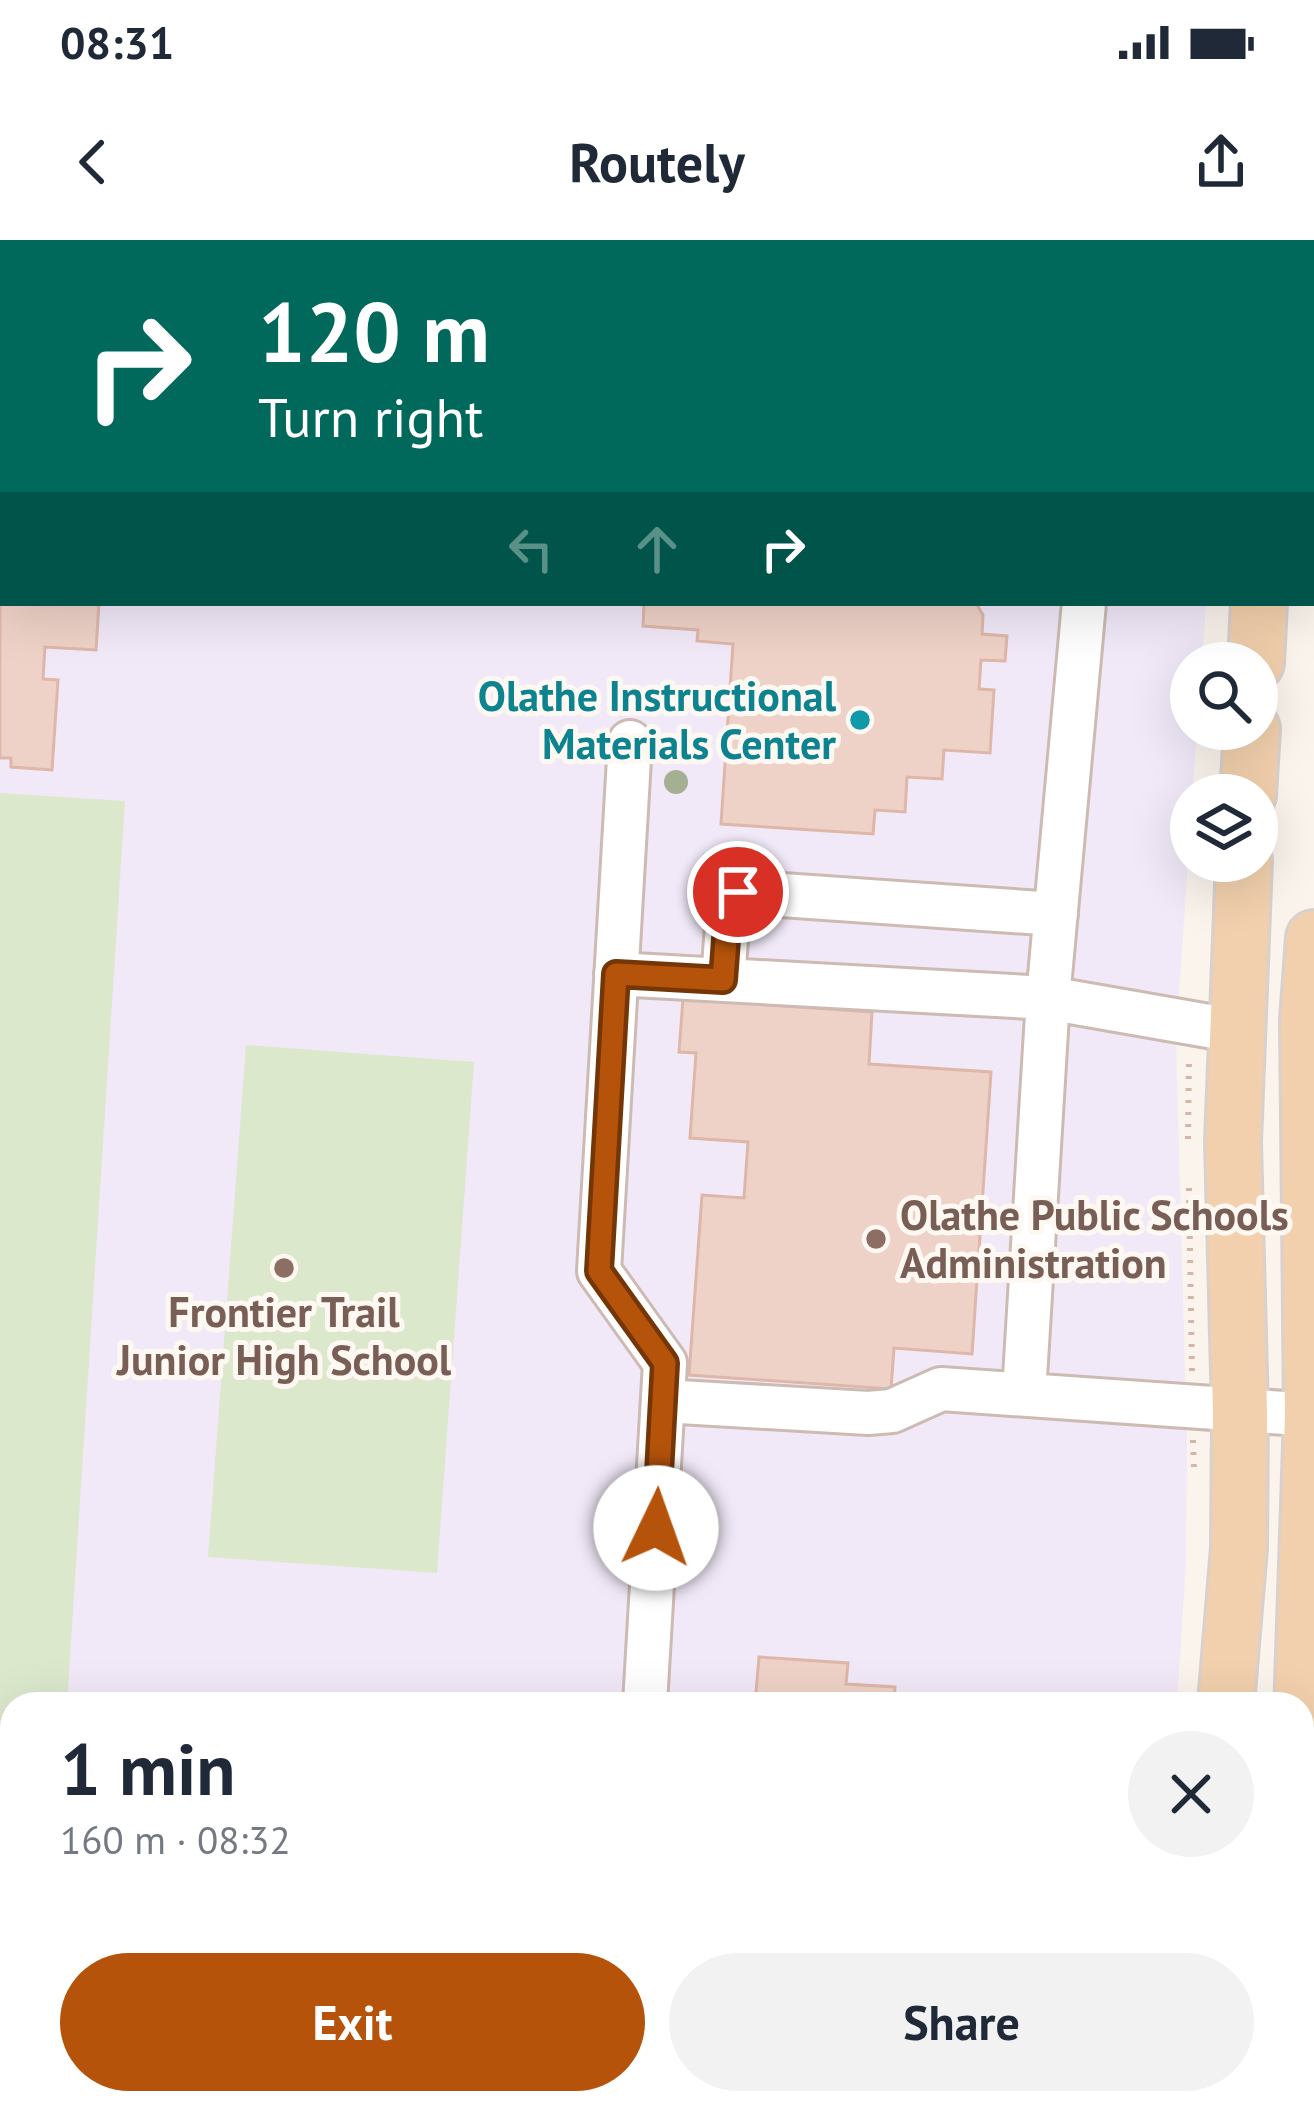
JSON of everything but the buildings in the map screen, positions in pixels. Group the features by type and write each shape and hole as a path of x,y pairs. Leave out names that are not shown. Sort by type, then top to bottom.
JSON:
{"main road":[{"path":"1257,642 1259,606"},
{"path":"1227,1692 1239,1548 1233,1142 1243,882"},
{"path":"1303,1692 1313,1415 1308,1021 1314,938"}],"street":[{"path":"1024,1394 1048,998 1084,606"},
{"path":"629,742 599,1271 665,1363 646,1692"},
{"path":"723,980 729,899 738,892 1056,914"},
{"path":"616,974 1048,998 1238,1031"},
{"path":"663,1401 868,1413 892,1411 941,1389 1313,1415"}],"shaded area":[{"path":"0,606 1206,606 1203,642 1170,642 1170,750 1196,750 1194,774 1170,774 1170,882 1187,882 1176,1040 1187,1438 1178,1692 0,1692"}],"green space":[{"path":"0,793 125,801 68,1692 0,1692"},
{"path":"246,1045 474,1062 437,1573 208,1557"}],"place":[{"name":"Olathe Instructional Materials Center","path":"860,720"},
{"name":"Olathe Public Schools Administration","path":"876,1239"},
{"name":"Frontier Trail Junior High School","path":"284,1268"}],"route":[{"path":"656,1528 665,1363 599,1271 616,974 723,980 729,899 738,892"}]}
